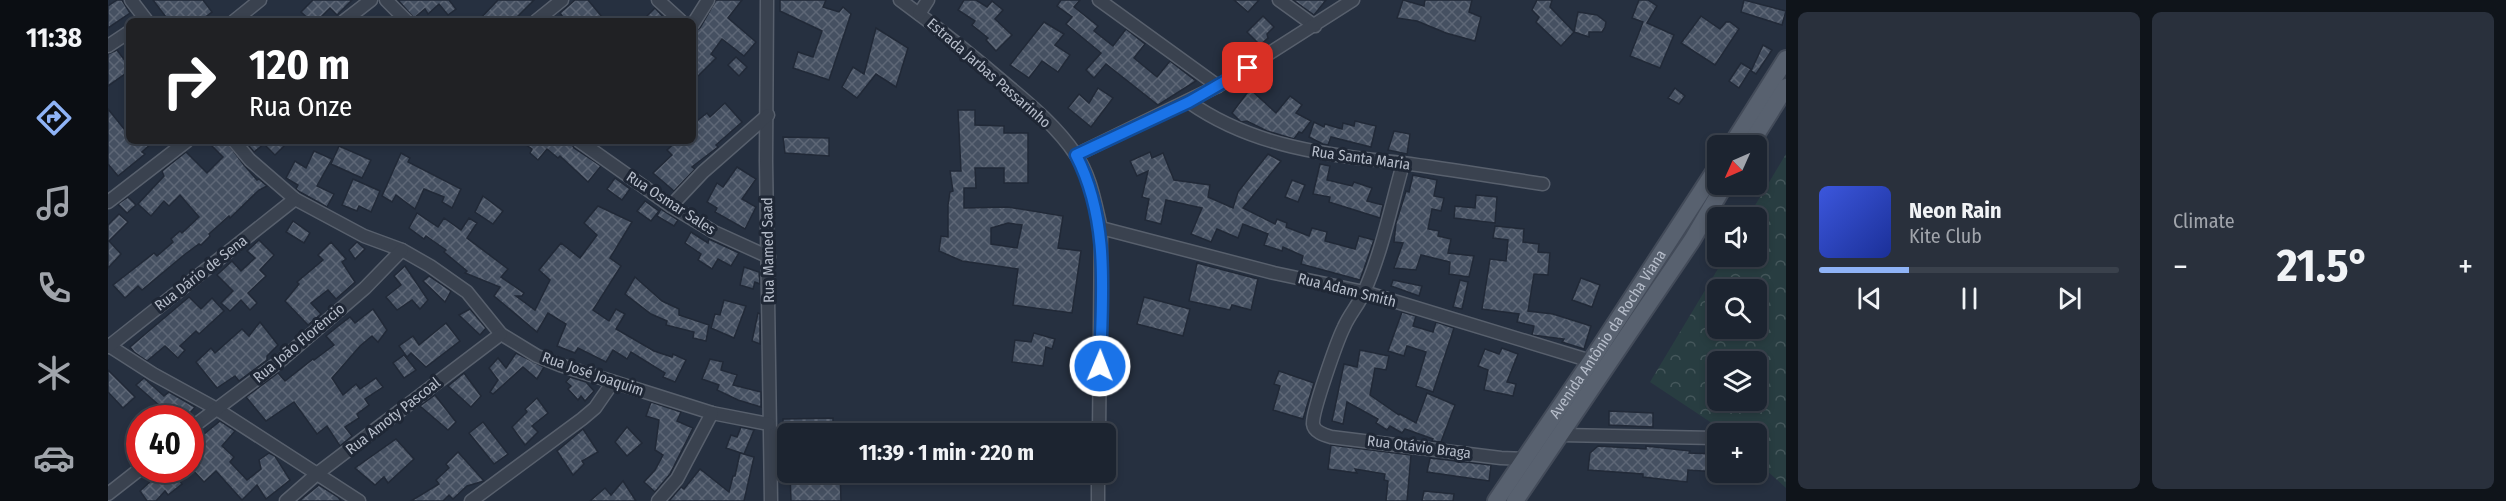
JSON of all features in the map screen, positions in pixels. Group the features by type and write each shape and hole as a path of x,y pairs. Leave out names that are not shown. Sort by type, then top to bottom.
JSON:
{"main road":[{"path":"1738,135 1786,59"},
{"path":"1756,135 1786,87"},
{"name":"Avenida Antônio da Rocha Viana","path":"1496,501 1707,183"},
{"name":"Avenida Antônio da Rocha Viana","path":"1515,501 1692,240 1719,195"}],"street":[{"path":"131,0 145,18"},
{"path":"238,18 260,0"},
{"path":"348,18 371,0"},
{"path":"386,0 403,18"},
{"path":"540,18 562,0"},
{"path":"658,0 678,18"},
{"path":"696,19 708,0"},
{"name":"Rua Mamed Saad","path":"767,0 766,161 771,501"},
{"name":"Estrada Jarbas Passarinho","path":"900,0 975,57 1041,115 1076,155 1093,195 1101,228 1099,423"},
{"path":"919,14 928,0"},
{"path":"1099,0 1218,86"},
{"path":"1280,0 1315,26"},
{"path":"1076,155 1218,86 1353,0"},
{"path":"108,46 126,34"},
{"name":"Rua Santa Maria","path":"1189,102 1234,129 1275,144 1358,159 1543,184"},
{"path":"671,206 703,172 768,115"},
{"path":"108,202 183,144"},
{"name":"Rua José Joaquim","path":"237,144 250,160 295,199 364,236 402,250 467,292 501,334 537,356 712,413 769,424"},
{"name":"Rua Osmar Sales","path":"583,144 671,206 714,232 769,257"},
{"path":"1364,292 1403,164"},
{"name":"Rua Dário de Sena","path":"108,346 295,199"},
{"name":"Rua Adam Smith","path":"1101,228 1274,273 1364,292 1591,361"},
{"name":"Rua João Florêncio","path":"204,417 288,355 365,288 402,250"},
{"name":"Rua Otávio Braga","path":"1364,292 1344,327 1328,371 1315,414 1313,423 1315,429 1331,437 1501,458 1526,459"},
{"name":"Rua Amoty Pascoal","path":"286,501 318,473 501,334"},
{"path":"108,346 215,408 358,501"},
{"path":"471,501 595,408 613,382"},
{"path":"658,501 677,479 712,413"},
{"path":"1561,435 1707,438"},
{"path":"108,494 126,480"},
{"path":"1098,483 1098,501"}],"green space":[{"path":"1786,154 1786,488 1767,471 1767,423 1712,423 1650,382 1707,287 1707,339 1767,339 1767,279 1712,279 1719,267 1767,267 1767,207 1754,207 1761,195 1767,195 1767,186"}],"building":[{"path":"117,0 122,0 130,13 108,28 108,6"},
{"path":"153,0 203,0 212,12 204,18 167,18"},
{"path":"313,0 352,0 337,15 330,8 320,18 308,18 301,12"},
{"path":"398,0 449,0 456,9 448,15 439,4 428,14 425,9 414,18"},
{"path":"498,0 534,0 516,18 481,18"},
{"path":"575,0 588,0 602,17 564,18 560,13"},
{"path":"716,0 742,0 728,18 756,42 744,56 722,39 711,54 716,58 696,78 696,30 700,28"},
{"path":"780,0 826,0 823,7 839,12 843,7 851,14 829,80 793,68 798,52 813,57 822,31 780,11"},
{"path":"964,0 976,0 987,7 992,1 1003,10 995,19 1012,35 996,51 986,40 988,38 972,25 975,21 958,10"},
{"path":"1061,0 1080,0 1074,7 1098,26 1094,31 1113,46 1126,29 1145,44 1134,58 1157,77 1170,61 1196,81 1158,105 1106,64 1094,78 1086,70 1101,53 1066,24 1072,17 1057,6"},
{"path":"1234,0 1259,0 1248,12"},
{"path":"1293,0 1326,0 1314,15"},
{"path":"1403,0 1424,6 1425,0 1472,0 1469,12 1481,17 1475,41 1446,33 1417,21 1397,18"},
{"path":"1537,0 1552,0 1550,7 1574,32 1561,46 1536,22 1539,17 1532,10"},
{"path":"1639,0 1648,0 1657,6 1647,23 1674,35 1660,68 1630,56 1643,22 1632,18"},
{"path":"1744,0 1786,11 1782,25 1741,12"},
{"path":"655,8 664,18 645,18"},
{"path":"1578,12 1597,15 1606,22 1602,32 1589,32 1589,37 1574,32"},
{"path":"1263,16 1274,27 1267,34 1268,38 1260,45 1247,32"},
{"path":"1701,16 1720,29 1726,22 1730,22 1739,29 1715,65 1681,43"},
{"path":"1044,22 1064,34 1055,45 1070,55 1058,72 1042,61 1029,78 1010,65"},
{"path":"876,28 908,48 896,87 876,74 857,98 842,87 853,67 864,74"},
{"path":"1763,45 1772,50 1756,74 1751,71"},
{"path":"117,50 126,62 126,73 108,86 108,54"},
{"path":"736,57 747,67 739,76 728,65"},
{"path":"1741,63 1751,69 1739,88 1729,81"},
{"path":"1098,88 1113,98 1091,127 1068,108 1079,94 1089,103"},
{"path":"1675,88 1685,96 1679,104 1668,98"},
{"path":"1250,89 1276,113 1290,96 1302,105 1296,113 1311,121 1294,139 1267,131 1247,121 1241,122 1232,113"},
{"path":"725,103 742,122 716,145 718,147 692,167 695,169 674,191 653,173 672,155 667,150 674,144 696,144 696,122 707,113 710,117"},
{"path":"108,109 126,131 126,144 151,144 142,152 145,154 118,176 108,164"},
{"path":"958,110 975,110 975,125 1004,126 1004,133 1028,133 1028,183 1004,183 1004,168 975,168 976,188 964,188 964,208 1008,207 1063,216 1058,248 1081,251 1072,313 1013,305 1018,269 962,261 939,251 941,236 948,237 948,205 950,192 953,191 950,171 961,171","holes":["1008,223 1022,225 1017,248 991,244 991,228"]},
{"path":"1355,121 1376,126 1371,147 1331,137 1328,145 1309,137 1314,122 1324,127 1325,124 1342,129 1343,123 1354,126"},
{"path":"1394,131 1410,134 1407,154 1388,150"},
{"path":"783,137 829,138 829,156 785,153"},
{"path":"210,144 228,144 257,180 259,179 267,186 259,190 230,218 229,216 209,234 210,236 201,245 199,244 184,255 142,290 138,286 125,298 113,285 154,253 157,256 173,242 171,239 180,231 182,233 199,217 180,195 169,206 164,201 151,216 138,204 164,176 162,171 186,152 207,173 223,157"},
{"path":"247,144 264,144 254,152"},
{"path":"264,144 286,144 275,155"},
{"path":"524,144 572,144 574,148 601,166 588,182 560,156 558,158 547,149 538,160 530,153 532,149"},
{"path":"339,146 371,160 362,178 331,164"},
{"path":"314,151 332,159 317,186 334,194 327,207 300,192 296,189 298,185 286,178 295,161 306,168"},
{"path":"1150,152 1152,158 1163,153 1174,180 1210,185 1208,197 1233,208 1238,192 1268,154 1281,161 1243,208 1275,224 1277,219 1287,223 1286,227 1309,236 1312,228 1327,232 1325,241 1355,249 1359,236 1374,240 1360,280 1301,264 1303,256 1283,247 1282,251 1264,245 1268,234 1243,224 1238,238 1217,229 1211,242 1191,234 1202,208 1166,200 1161,224 1145,220 1149,199 1142,197 1148,171 1137,176 1130,161"},
{"path":"401,153 410,158 408,162 461,189 452,208 442,202 444,197 424,189 415,209 396,195 392,202 382,196"},
{"path":"1320,164 1330,166 1327,180 1352,186 1354,182 1372,188 1367,201 1383,205 1380,218 1329,202 1330,197 1313,194"},
{"path":"737,167 756,179 742,199 756,207 745,229 715,212 717,208 707,202 717,183 723,187"},
{"path":"1413,175 1437,180 1434,196 1444,198 1441,211 1432,209 1428,229 1439,231 1438,236 1451,239 1448,253 1474,256 1469,277 1449,274 1450,262 1421,255 1416,270 1394,268 1403,243 1394,242 1396,223 1406,191 1409,192"},
{"path":"615,178 630,189 622,200 607,189"},
{"path":"353,179 380,191 371,212 359,206 357,211 342,205"},
{"path":"1292,180 1305,185 1298,202 1285,197"},
{"path":"1476,195 1497,197 1495,223 1454,218 1455,206 1475,208"},
{"path":"483,196 503,211 493,224 475,212"},
{"path":"128,197 136,205 127,213 118,204"},
{"path":"645,201 659,211 651,221 637,211"},
{"path":"598,206 632,222 610,258 621,266 593,310 609,321 616,309 625,314 616,329 654,351 672,357 673,354 686,360 675,382 663,377 665,373 631,352 627,359 613,350 606,362 578,348 575,353 557,346 566,324 548,313 537,332 494,296 500,287 465,273 467,271 444,252 446,250 426,236 424,239 409,228 417,213 438,227 444,218 461,230 469,218 477,223 467,238 508,269 501,277 524,293 522,296 516,296 535,310 550,280 539,270 561,243 580,258 597,235 584,223"},
{"path":"661,209 678,220 674,226 657,216"},
{"path":"119,214 128,222 109,241 121,254 108,268 108,225"},
{"path":"293,221 310,233 304,243 286,232"},
{"path":"1495,226 1524,229 1523,242 1539,244 1538,252 1550,253 1548,275 1534,274 1528,311 1553,314 1591,326 1584,349 1562,342 1564,339 1532,335 1534,326 1517,322 1519,314 1482,309 1490,259 1506,261 1508,240 1493,238"},
{"path":"691,232 708,243 709,239 739,253 731,266 718,259 712,269 698,260 701,254 685,243"},
{"path":"259,240 274,255 260,270 266,276 248,293 257,303 250,310 241,300 230,311 221,303 233,291 217,275 232,261 241,271 255,258 247,251"},
{"path":"331,242 346,259 342,262 355,282 336,299 328,290 311,303 321,314 308,325 285,301 299,284 297,282 323,260 318,255"},
{"path":"357,242 365,249 355,259 349,250"},
{"path":"1197,263 1258,279 1251,310 1232,305 1230,310 1189,301"},
{"path":"405,266 428,300 420,309 412,300 397,310 386,297 401,285 394,276"},
{"path":"744,267 759,272 760,284 755,282 753,289 740,285"},
{"path":"429,276 451,291 445,302 423,281"},
{"path":"635,277 662,301 679,309 679,315 709,325 706,341 693,338 694,332 666,325 667,321 651,314 625,294"},
{"path":"1581,278 1600,285 1592,307 1572,300"},
{"path":"1393,280 1422,286 1419,296 1391,286"},
{"path":"1460,280 1468,282 1462,309 1453,307"},
{"path":"189,297 201,309 212,298 224,311 199,334 196,331 180,346 185,350 178,358 165,346 147,361 134,352 130,347"},
{"path":"1144,297 1190,309 1183,336 1137,324"},
{"path":"724,300 746,306 734,338 711,328 715,314 720,315"},
{"path":"373,309 387,330 378,342 372,336 360,346 332,378 343,395 356,384 360,389 376,378 383,387 365,399 369,405 357,414 359,418 345,427 352,436 340,446 327,426 317,434 294,402 266,421 246,397 278,373 285,381 334,345 326,336 337,327 350,317 355,323"},
{"path":"470,309 486,328 480,335 459,315"},
{"path":"1402,312 1416,316 1413,326 1433,332 1436,322 1454,328 1433,392 1416,386 1426,352 1407,346 1404,356 1388,351"},
{"path":"758,313 760,314 760,344 752,341"},
{"path":"260,322 278,345 267,356 267,360 239,381 235,376 217,388 196,362 211,348 215,353 242,329 249,336"},
{"path":"446,323 460,341 426,367 411,353 407,357 399,346 413,336 419,345"},
{"path":"1034,333 1055,339 1052,349 1046,347 1043,366 1012,362 1015,340 1031,342"},
{"path":"1502,348 1518,354 1507,382 1516,384 1513,396 1484,390 1488,370 1478,366 1485,349 1499,354"},
{"path":"1360,350 1389,356 1386,370 1375,368 1370,395 1399,415 1416,423 1427,393 1455,405 1441,442 1432,441 1433,439 1405,429 1402,433 1390,426 1387,430 1376,423 1378,419 1347,402 1343,424 1332,421 1344,364 1357,367"},
{"path":"516,353 544,367 537,379 523,367 493,394 490,392 498,380 489,368 498,358 506,368"},
{"path":"404,355 416,370 404,378 393,363"},
{"path":"710,359 723,362 721,370 737,375 733,385 761,392 761,407 738,400 717,390 719,385 702,379"},
{"path":"108,370 135,397 123,408 108,392"},
{"path":"1279,371 1314,383 1303,419 1273,410 1280,386 1274,384"},
{"path":"464,373 481,396 471,407 448,386"},
{"path":"570,377 586,382 594,391 585,401 581,396 578,400 568,389 571,386 566,382"},
{"path":"144,378 164,396 169,392 192,405 159,405 136,385"},
{"path":"435,395 456,422 448,430 420,406"},
{"path":"537,398 548,413 532,426 538,432 525,445 512,427 527,412 525,409"},
{"path":"651,402 681,412 677,421 693,428 670,474 655,492 644,482 655,470 663,455 655,450 659,420 646,416"},
{"path":"1609,411 1653,413 1653,427 1609,425"},
{"path":"833,418 833,423 783,423 783,419"},
{"path":"220,421 235,431 222,446 234,457 230,462 247,480 261,469 259,460 269,453 275,456 290,480 266,499 257,485 242,500 216,471 204,482 204,434"},
{"path":"483,422 508,454 494,464 469,433"},
{"path":"627,427 642,443 627,456 615,442"},
{"path":"741,427 754,430 744,454 726,448 731,435 737,437"},
{"path":"583,429 598,452 582,461 584,464 573,475 557,451"},
{"path":"396,439 414,459 388,483 384,477 375,485 355,468"},
{"path":"1331,445 1411,455 1407,501 1386,501 1388,481 1384,480 1385,474 1355,469 1357,473 1328,469"},
{"path":"1598,446 1646,449 1646,446 1707,454 1707,471 1688,470 1687,482 1643,477 1643,474 1588,470 1590,453"},
{"path":"458,452 484,481 467,486 453,499 449,495 443,501 411,501 439,484 436,480 449,468 446,464"},
{"path":"740,453 754,457 744,501 669,501 681,487 684,489 700,469 729,492"},
{"path":"1430,458 1491,465 1489,481 1427,472"},
{"path":"623,481 636,501 590,501 605,488 611,495"},
{"path":"149,483 182,484 168,495 165,491 156,501 147,501 140,491"},
{"path":"790,483 840,483 841,501 791,501"},
{"path":"319,485 338,497 341,501 299,501"},
{"path":"1424,491 1454,494 1453,501 1422,501"}],"route":[{"path":"1100,366 1101,228 1093,195 1076,155 1189,102 1248,68"}]}
